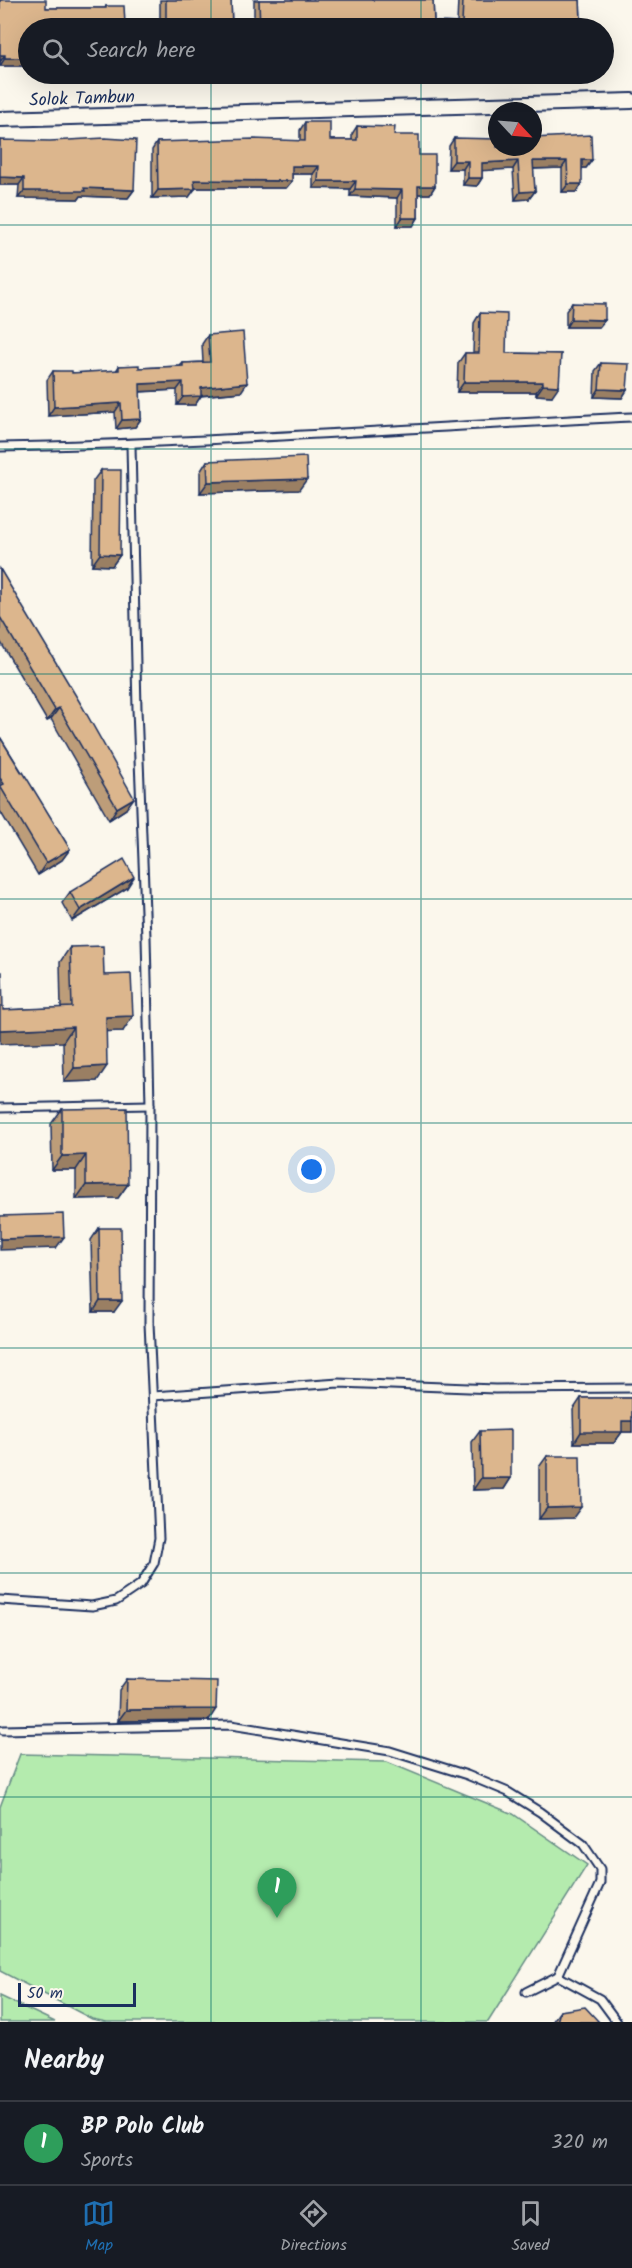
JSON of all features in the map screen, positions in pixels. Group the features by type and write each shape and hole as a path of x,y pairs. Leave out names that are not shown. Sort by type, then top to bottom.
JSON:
{"street":[{"name":"Solok Tambun","path":"0,119 632,101"}],"lane":[{"path":"0,447 131,445 490,423 632,417"},
{"path":"0,1600 92,1606 116,1601 141,1584 154,1563 159,1538 148,1323 150,1105 131,445"},
{"path":"0,1108 150,1105"},
{"path":"153,1396 339,1383 495,1389 632,1388"},
{"path":"3,1730 231,1725 390,1751 467,1775 508,1792 581,1842 600,1869 600,1883 558,1976 526,1992"},
{"path":"558,1976 602,2001 617,2022"}],"green space":[{"path":"20,1754 387,1762 513,1814 587,1865 488,2022 107,2022 92,2019 0,1971 0,1807"},
{"path":"0,1996 55,2022 0,2022"}],"building":[{"path":"0,0 46,0 46,8 124,6 125,18 18,18 18,58 5,58 5,55 0,55"},
{"path":"166,0 231,0 232,18 166,18"},
{"path":"259,0 433,0 434,18 260,18"},
{"path":"463,0 580,0 581,18 462,18"},
{"path":"305,122 330,122 330,140 357,140 357,126 395,127 394,135 419,135 419,155 435,155 435,186 418,186 418,218 402,218 402,190 355,189 356,181 318,181 319,166 292,166 292,181 194,180 195,189 158,190 157,142 254,139 305,141"},
{"path":"591,135 592,160 582,160 582,184 568,184 567,161 533,161 535,191 520,192 518,161 482,163 482,178 468,178 468,161 454,161 454,138 488,139 488,156 542,156 542,138"},
{"path":"105,138 136,140 134,190 84,188 85,191 24,191 24,178 0,177 0,140 50,141"},
{"path":"572,303 605,304 605,320 571,319"},
{"path":"480,313 507,314 506,353 561,354 559,386 543,385 543,382 464,382 465,353 479,353"},
{"path":"243,332 247,383 201,388 201,396 183,397 183,382 140,384 141,419 122,420 121,403 54,407 53,371 72,371 72,373 119,370 119,366 139,365 139,368 210,362 208,335"},
{"path":"601,363 629,364 627,390 599,389"},
{"path":"306,457 307,479 208,482 207,461"},
{"path":"101,470 121,470 120,555 100,554"},
{"path":"0,569 134,798 117,808 59,708 55,710 0,617"},
{"path":"0,737 70,849 46,863 0,786 4,784 0,778"},
{"path":"124,859 134,877 80,910 70,892"},
{"path":"103,946 104,975 131,974 133,1016 106,1017 107,1066 74,1068 73,1027 0,1030 0,972 2,972 3,1010 72,1007 70,947"},
{"path":"127,1108 128,1184 86,1185 86,1155 62,1156 62,1109"},
{"path":"63,1214 64,1237 0,1239 0,1216"},
{"path":"99,1228 121,1228 122,1301 100,1301"},
{"path":"581,1398 632,1398 632,1421 622,1421 622,1432 581,1432"},
{"path":"511,1430 511,1478 481,1478 480,1431"},
{"path":"547,1456 580,1456 581,1507 547,1508"},
{"path":"127,1679 217,1681 216,1709 126,1710"},
{"path":"585,2007 599,2022 557,2022 560,2011"}],"place":[{"name":"BP Polo Club","path":"277,1918"}]}
